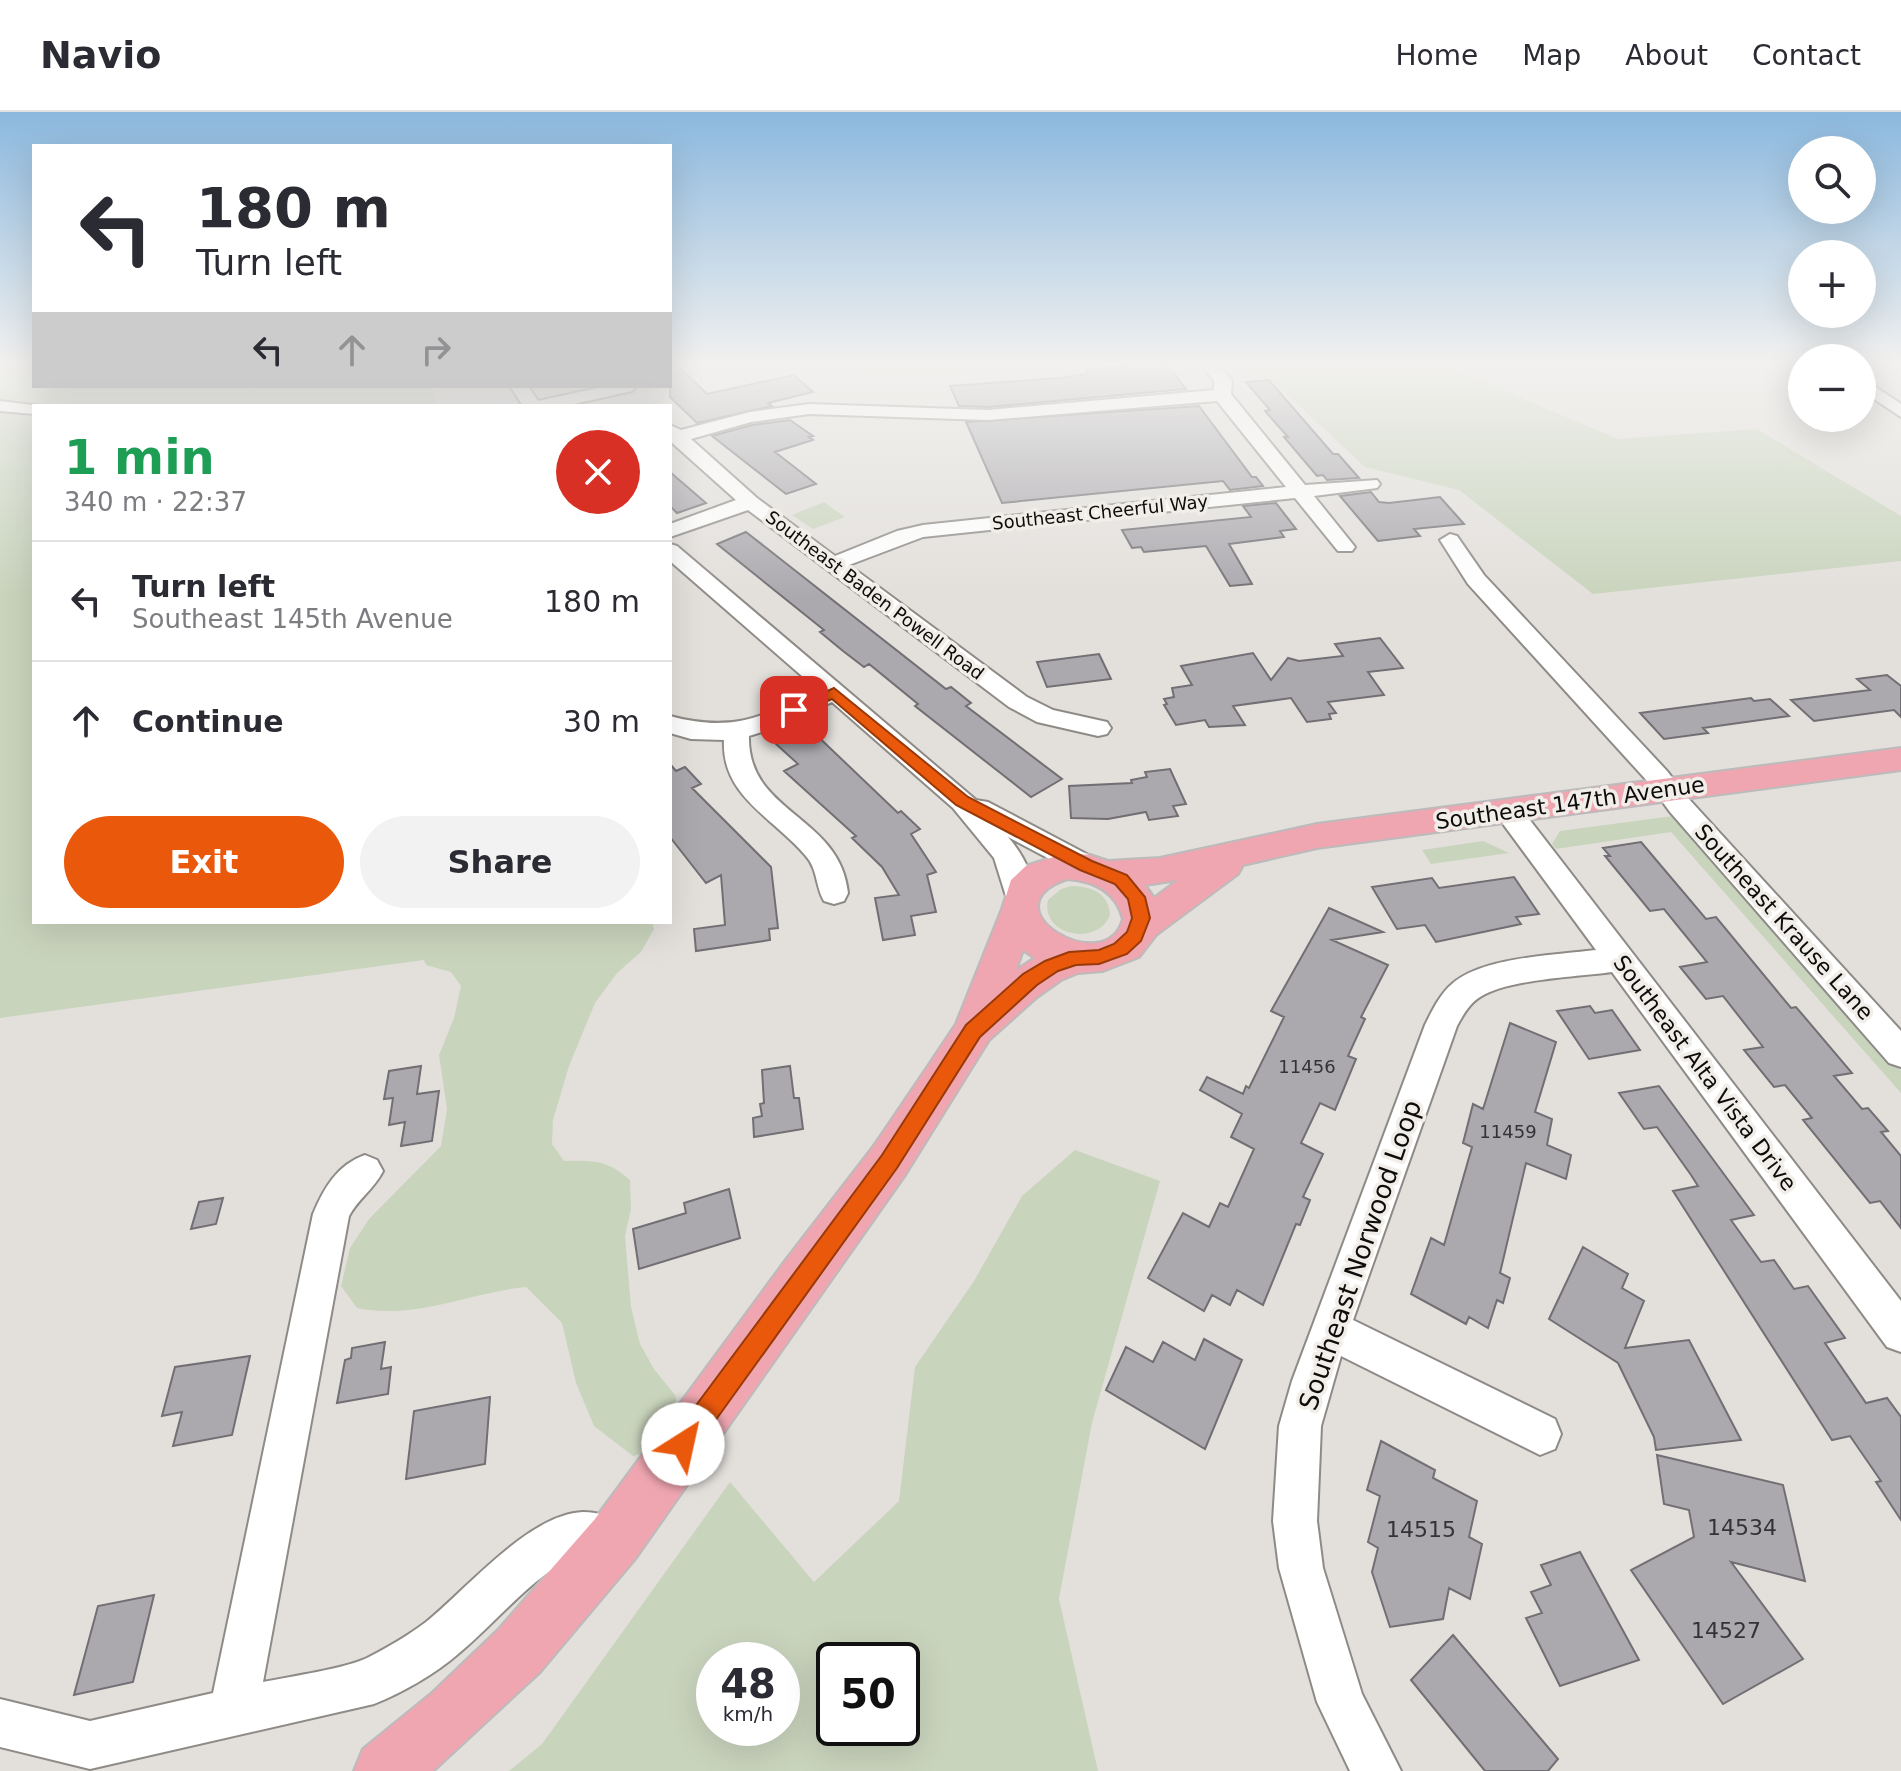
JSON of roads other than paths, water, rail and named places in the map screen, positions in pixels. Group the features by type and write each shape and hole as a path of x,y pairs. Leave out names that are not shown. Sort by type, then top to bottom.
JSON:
{"main road":[{"name":"Southeast 147th Avenue","path":"1098,869 1160,871 1317,836 1901,759"},
{"name":"Southeast 147th Avenue","path":"1139,928 1240,854"},
{"path":"385,1771 453,1714 519,1651 615,1539 889,1161 973,1031 1027,886 1039,875 1056,868 1098,869 1137,897 1141,907 1139,928 1128,943 1110,954 1076,958 1051,966 1030,979 973,1031"},
{"path":"1019,906 1024,927 1036,941 1054,952 1076,958"}],"street":[{"name":"Southeast Baden Powell Road","path":"682,441 750,502 836,563 1018,702 1046,716 1098,728"},
{"path":"1260,441 1345,547"},
{"name":"Southeast Cheerful Way","path":"836,563 904,535 923,531 1370,484"},
{"path":"672,530 750,502"},
{"name":"Southeast Krause Lane","path":"1450,540 1476,579 1901,1053"},
{"path":"672,552 962,801 1006,853 1017,878 1019,906"},
{"path":"672,725 698,733 737,731 759,726 834,692"},
{"path":"737,731 736,759 743,779 827,863 834,893"},
{"path":"962,801 1098,869"},
{"name":"Southeast Alta Vista Drive","path":"1509,813 1901,1333"},
{"name":"Southeast Norwood Loop","path":"1376,1771 1341,1702 1301,1568 1295,1521 1300,1426 1331,1330 1441,1025 1454,1002 1472,986 1498,978 1619,959"},
{"path":"233,1713 331,1214 343,1191 365,1171"},
{"path":"1331,1330 1540,1434"},
{"path":"0,1723 90,1745 374,1681 441,1639 493,1590 556,1541 583,1534 615,1539"}]}
